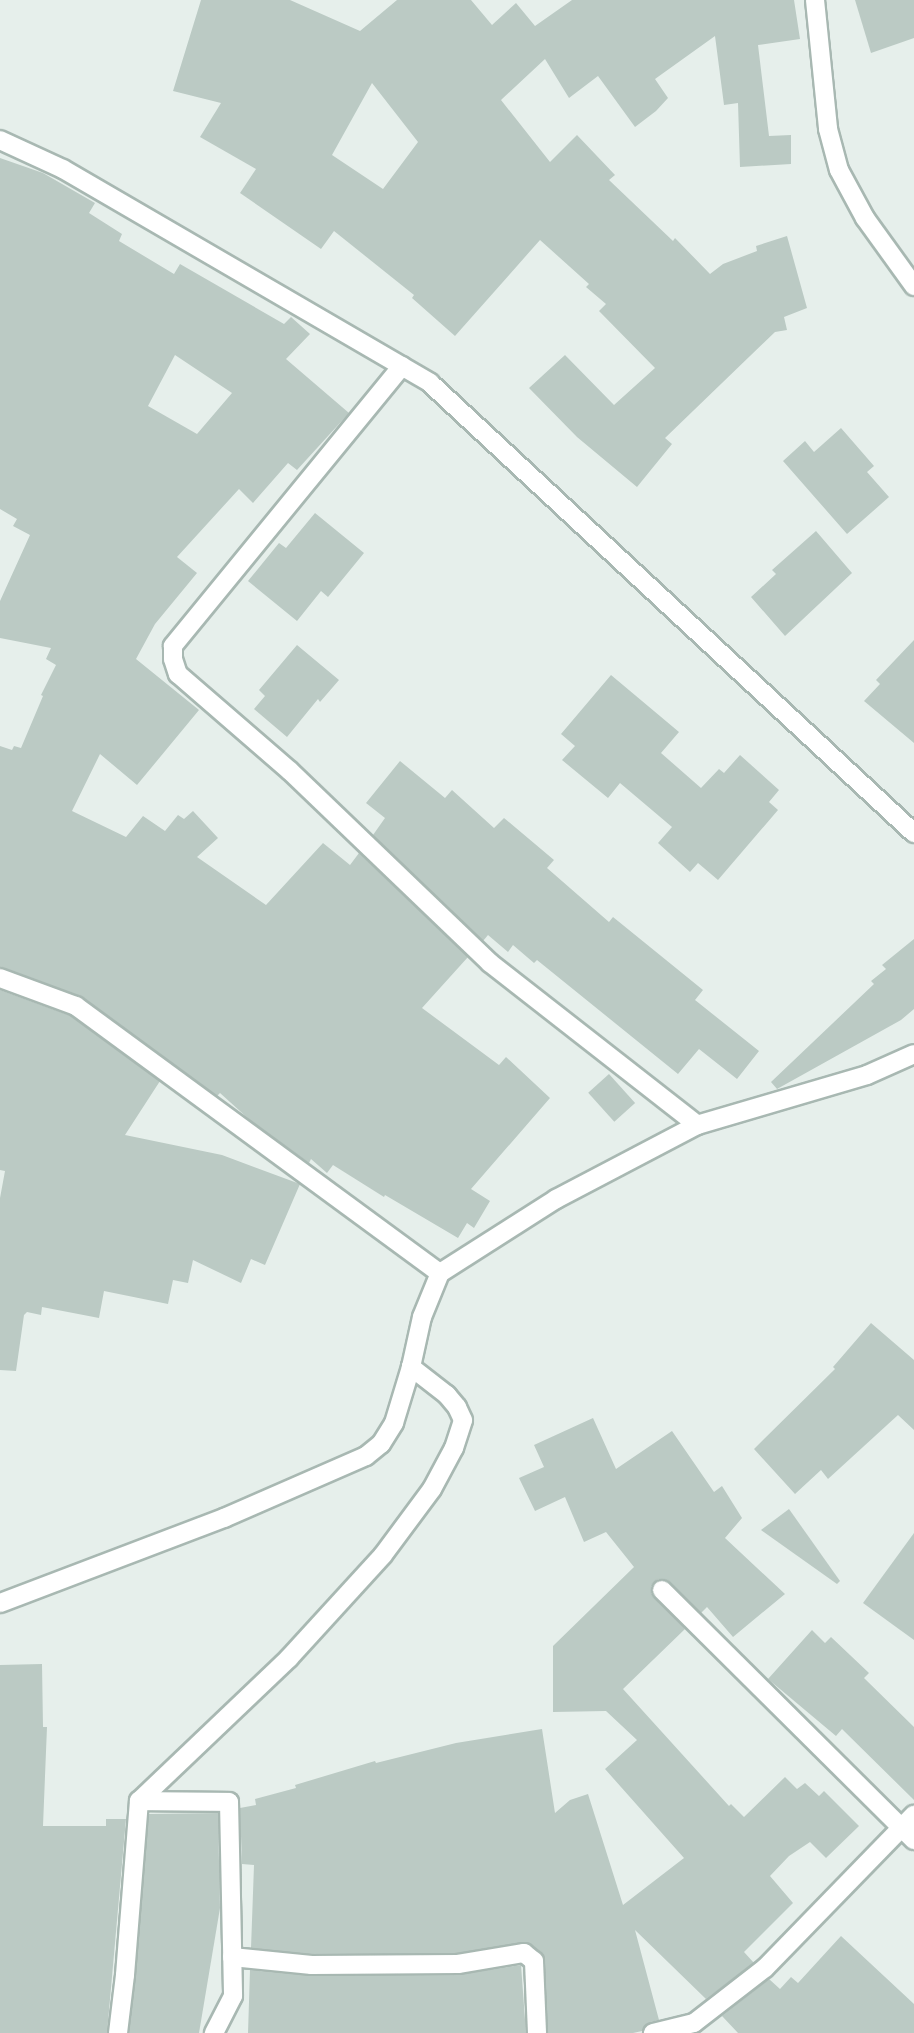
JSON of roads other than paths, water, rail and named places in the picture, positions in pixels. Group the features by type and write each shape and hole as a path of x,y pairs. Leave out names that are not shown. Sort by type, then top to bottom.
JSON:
{"street":[{"path":"815,0 828,129 839,170 865,219 914,286"},
{"path":"0,140 63,169 430,384 914,833"},
{"path":"402,366 173,646 173,659 178,674 290,771 490,963 697,1125"},
{"path":"0,978 76,1006 440,1273"},
{"path":"0,1604 224,1518 366,1456 381,1444 394,1423 411,1367 422,1317 440,1273 556,1199 697,1125 867,1075 914,1054"},
{"path":"117,2033 125,1975 139,1801 289,1658 383,1555 432,1489 454,1448 463,1420 457,1407 447,1395 411,1367"},
{"path":"654,2033 694,2024 765,1968 910,1827 662,1590"},
{"path":"139,1801 229,1802 233,1996 214,2033"},
{"path":"232,1957 312,1965 458,1964 524,1953 534,1961 537,2033"}]}
